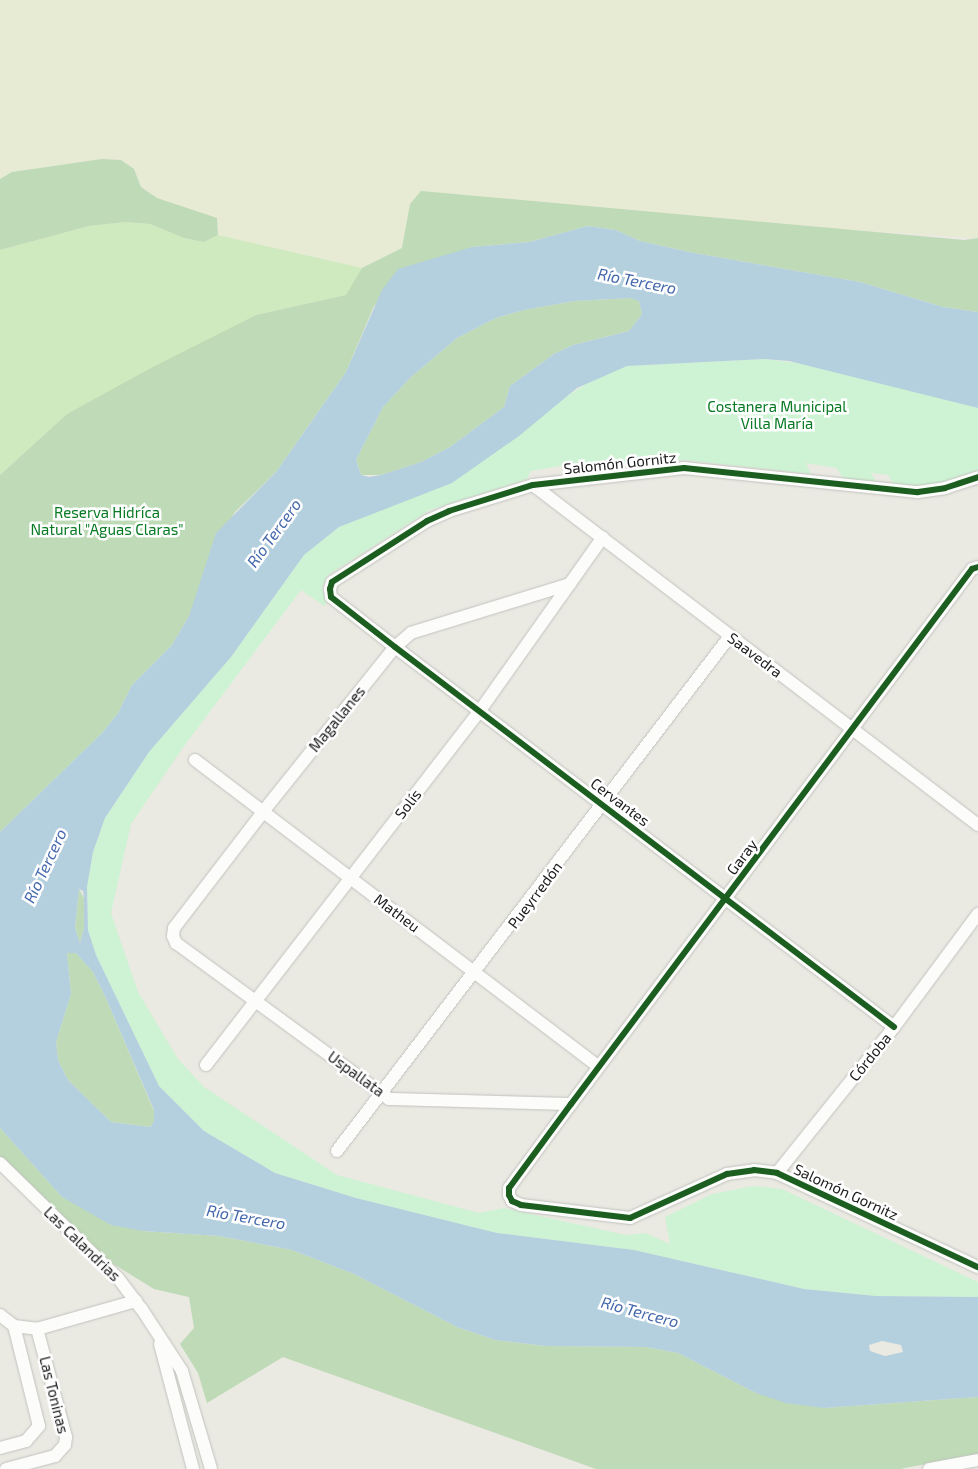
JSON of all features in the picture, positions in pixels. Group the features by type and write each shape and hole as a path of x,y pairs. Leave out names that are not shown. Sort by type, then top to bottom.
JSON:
{"street":[{"name":"Salomón Gornitz","path":"331,598 332,582 427,521 450,511 533,485 684,468 918,492 946,488 978,476"},
{"name":"Saavedra","path":"533,485 978,825"},
{"name":"Solís","path":"206,1065 479,712 603,537"},
{"name":"Garay","path":"509,1188 972,569 978,567"},
{"name":"Magallanes","path":"176,943 174,928 263,812 395,647 411,632 570,584"},
{"name":"Cervantes","path":"331,598 894,1027"},
{"name":"Pueyrredón","path":"337,1151 476,973 730,636"},
{"name":"Matheu","path":"195,760 599,1067"},
{"name":"Córdoba","path":"777,1173 894,1027 978,914"},
{"name":"Uspallata","path":"176,943 389,1099 571,1104"},
{"name":"Las Calandrias","path":"0,1163 118,1278 136,1301 182,1371 211,1469"},
{"name":"Salomón Gornitz","path":"509,1188 512,1201 521,1205 625,1219 641,1216 728,1174 754,1170 777,1173 977,1265"},
{"path":"0,1315 14,1326 37,1329 136,1301"},
{"name":"Las Toninas","path":"0,1448 26,1441 36,1433 39,1419 14,1326"},
{"name":"Las Toninas","path":"6,1469 55,1456 62,1452 66,1437 37,1329"},
{"path":"157,1332 193,1469"},
{"path":"929,1469 978,1460"}],"green space":[{"path":"0,0 978,0 978,238 410,204 402,248 362,268 218,235 216,218 157,198 141,186 134,169 121,160 102,159 12,172 0,179"},
{"path":"102,159 121,160 134,169 141,187 157,198 217,218 218,235 204,242 184,238 150,224 126,222 89,226 0,250 0,179 12,172"},
{"name":"Reserva Hidríca Natural \"Aguas Claras\"","path":"421,191 964,240 978,238 978,312 943,307 860,282 694,253 640,241 616,230 588,226 529,242 472,247 374,306 346,372 276,472 234,513 189,616 172,645 132,685 118,713 103,732 0,832 0,475 67,414 151,368 256,315 346,295 362,268 402,248 410,204"},
{"path":"126,222 150,224 184,238 204,242 218,235 362,268 347,295 256,315 67,414 0,475 0,250 89,226"},
{"path":"632,298 639,301 642,314 629,331 573,345 554,354 510,386 504,407 450,447 421,462 381,475 361,475 356,460 383,407 411,377 457,338 496,318 524,310 574,301"},
{"name":"Costanera Municipal Villa María","path":"765,359 819,366 978,408 978,470 942,483 919,486 894,485 888,475 871,473 877,483 844,479 836,468 806,463 811,474 685,460 617,465 576,472 566,465 531,471 527,479 430,510 328,575 322,587 326,603 324,606 301,590 182,749 131,824 111,913 138,992 178,1059 204,1087 337,1175 479,1213 504,1208 626,1235 646,1233 670,1244 665,1217 712,1194 754,1186 782,1189 978,1282 978,1297 876,1296 804,1289 634,1250 497,1233 356,1198 275,1173 204,1131 159,1086 96,955 88,930 87,887 93,852 105,818 149,752 231,657 304,555 339,527 519,436 556,403 604,373 627,366"},
{"path":"79,889 84,898 84,928 80,943 75,928"},
{"path":"67,953 76,953 93,972 105,996 154,1111 154,1121 150,1127 111,1122 68,1080 58,1060 56,1042 71,994"},
{"path":"0,1128 62,1197 143,1231 219,1236 292,1250 354,1274 457,1327 495,1340 546,1346 646,1347 678,1353 756,1393 824,1408 978,1397 978,1454 900,1469 596,1469 283,1357 207,1403 198,1373 180,1344 194,1328 189,1297 154,1289 107,1260 0,1157"}],"water":[{"name":"Río Tercero","path":"588,226 616,230 640,241 694,253 860,282 943,307 978,312 978,408 789,361 765,359 627,366 577,388 519,436 452,483 339,527 304,555 231,657 149,752 105,818 93,852 87,887 88,930 96,955 159,1086 204,1131 275,1173 356,1198 497,1233 634,1250 804,1289 876,1296 978,1297 978,1397 824,1408 786,1403 756,1393 678,1353 646,1347 546,1346 495,1340 457,1327 354,1274 292,1250 219,1236 143,1231 111,1225 62,1197 0,1128 0,832 103,732 118,713 132,685 172,645 189,616 216,533 276,472 346,372 382,290 398,269 472,247 529,242","holes":["631,298 639,301 642,314 629,331 573,345 554,354 510,386 504,407 450,447 421,462 381,475 369,477 361,475 356,460 383,407 411,377 457,338 496,318 524,310 574,301","79,889 83,891 84,898 84,928 80,943 75,928","67,953 76,953 93,972 105,996 154,1110 154,1121 150,1127 111,1122 68,1080 58,1060 56,1042 71,994","882,1341 901,1345 903,1352 885,1356 870,1351 869,1345"]}],"cycle path":[{"path":"894,1027 395,647 331,597 330,589 332,582 427,521 449,511 533,485 684,468 918,492 945,488 978,477"},
{"path":"978,567 972,569 509,1188 509,1195 512,1201 521,1205 630,1218 727,1174 754,1170 777,1173 978,1267"}]}
